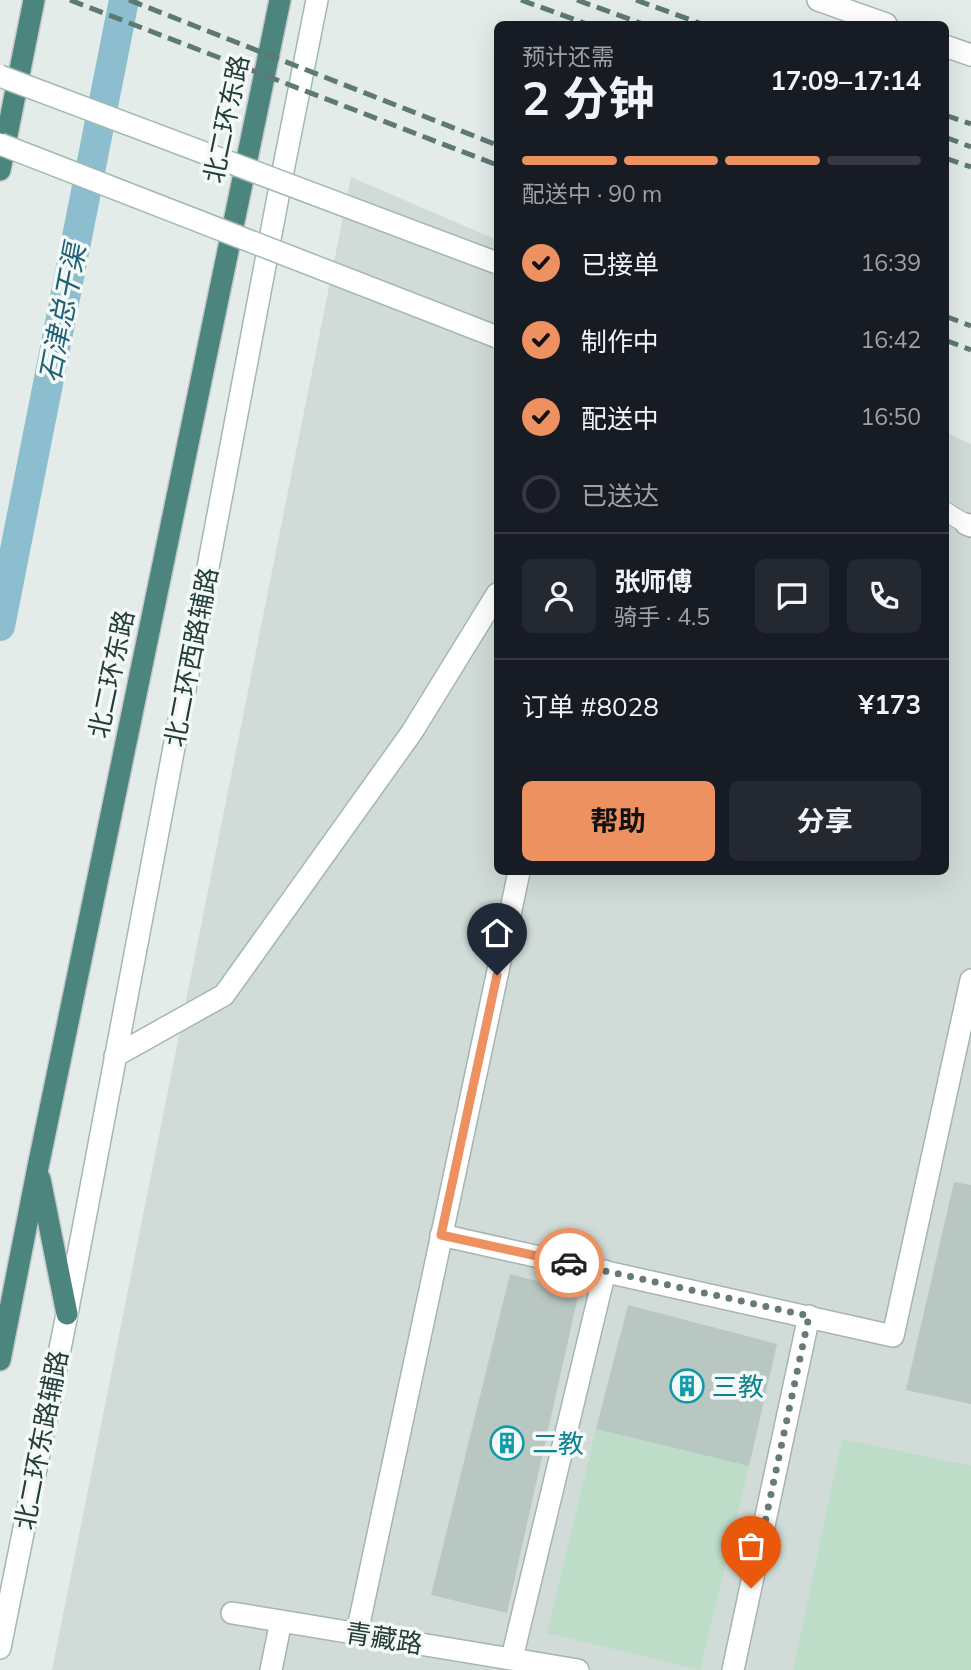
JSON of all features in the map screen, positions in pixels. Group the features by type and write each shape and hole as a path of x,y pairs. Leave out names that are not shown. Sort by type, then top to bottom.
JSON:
{"highway":[{"path":"0,170 34,0"},
{"name":"北二环东路","path":"0,1360 280,0"},
{"path":"38,1167 66,1314"}],"main road":[{"name":"北二环西路辅路","path":"66,1314 275,208 317,0"},
{"path":"818,0 878,21"},
{"path":"949,47 971,55"},
{"path":"0,76 494,263"},
{"path":"0,144 494,336"},
{"path":"115,1056 224,995 412,732 494,599"},
{"path":"356,1633 518,875"},
{"path":"441,1235 893,1336 971,980"},
{"path":"512,1658 605,1271"},
{"name":"北二环东路辅路","path":"0,1648 66,1314"},
{"path":"733,1670 809,1316"},
{"name":"青藏路","path":"232,1613 512,1658 537,1666 578,1670"},
{"path":"271,1670 281,1620"}],"lane":[{"path":"949,516 968,525"}],"shaded area":[{"path":"351,177 494,239 494,875 949,875 949,434 971,444 971,1670 52,1670"}],"green space":[{"path":"596,1429 749,1466 700,1670 547,1633"},
{"path":"842,1439 971,1466 971,1670 793,1670"}],"building":[{"path":"954,1182 971,1185 971,1404 906,1390"},
{"name":"二教","path":"510,1274 579,1292 507,1613 431,1595"},
{"name":"三教","path":"628,1305 777,1344 749,1466 596,1429"}],"waterway":[{"name":"石津总干渠","path":"0,626 124,0"}],"railway":[{"path":"70,0 494,164"},
{"path":"129,0 494,144"},
{"path":"521,0 579,21"},
{"path":"577,0 635,21"},
{"path":"636,0 694,21"},
{"path":"949,116 971,124"},
{"path":"949,139 971,147"},
{"path":"949,159 971,167"},
{"path":"949,318 971,326"},
{"path":"949,342 971,350"}],"way so far":[{"path":"569,1263 809,1316 751,1588"}],"place":[{"name":"三教","path":"687,1386"},
{"name":"二教","path":"507,1443"}],"route":[{"path":"497,975 441,1235 569,1263"}]}
